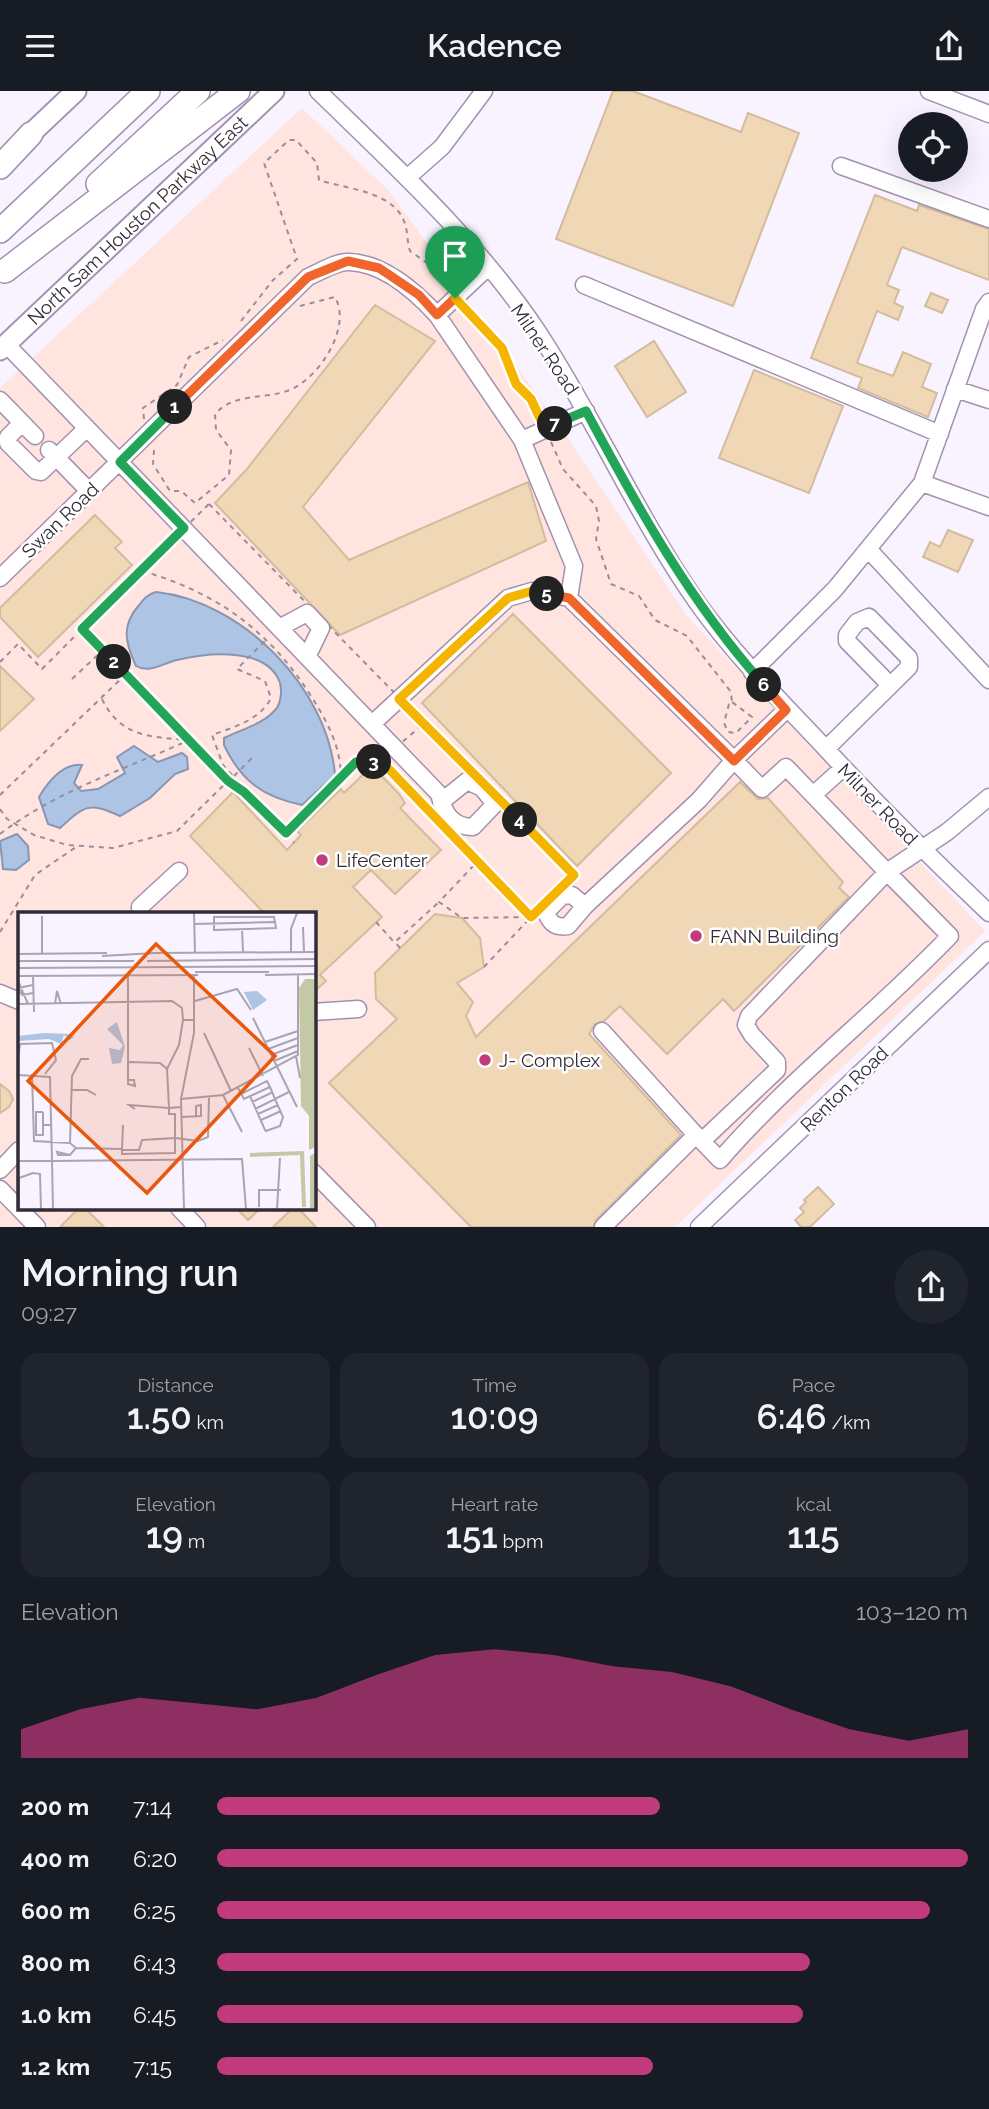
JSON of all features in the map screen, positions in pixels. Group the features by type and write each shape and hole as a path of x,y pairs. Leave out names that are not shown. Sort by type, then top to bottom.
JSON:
{"highway":[{"path":"0,231 148,91"},
{"path":"2,273 198,91"},
{"path":"2,273 238,91"},
{"path":"0,165 31,134"}],"main road":[{"path":"31,134 76,91"},
{"name":"North Sam Houston Parkway East","path":"3,347 274,91"}],"street":[{"name":"Milner Road","path":"318,91 407,178 488,267 536,329 586,411 656,539 700,606 752,672 921,848 989,913"},
{"path":"407,178 442,147 484,91"},
{"path":"932,91 972,99 989,114"},
{"path":"841,166 989,219"},
{"name":"Swan Road","path":"0,578 308,277 348,261 379,268 419,295 437,315 522,440 574,566 569,598"},
{"path":"437,315 488,267"},
{"path":"583,285 940,434"},
{"path":"752,672 835,589 922,483 984,309 989,302"},
{"path":"3,347 88,428 184,528 273,633 307,657 439,794 440,802"},
{"path":"955,389 989,400"},
{"path":"0,400 35,436"},
{"path":"522,440 586,411"},
{"path":"22,423 8,437 8,443 36,471 41,472 53,454 88,428"},
{"path":"53,454 89,491"},
{"path":"922,483 989,507"},
{"path":"868,549 989,680"},
{"path":"372,724 508,598 532,591 569,598 762,789 786,767 950,936 834,1049 788,1089 720,1160 602,1031"},
{"path":"273,633 307,613 321,628 307,657"},
{"path":"826,749 890,685"},
{"path":"585,906 699,800 786,710"},
{"path":"813,795 843,768"},
{"path":"603,1227 777,1070 777,1062 751,1035 746,1025 749,1016 887,872 947,832 989,797"},
{"path":"141,912 140,908 179,871"},
{"name":"Renton Road","path":"699,1227 989,950"},
{"path":"0,993 18,1002"},
{"path":"315,1012 358,1009"},
{"path":"0,1170 18,1151"},
{"path":"315,1174 367,1227"},
{"path":"0,1189 18,1207"},
{"path":"19,1209 37,1227"},
{"path":"180,1209 197,1227"}],"path":[{"path":"240,322 273,280 297,260 264,163 289,140 296,141 317,163 319,180 368,193 394,206 406,224 410,251 434,268 455,298 502,348 516,384 531,399 563,469 596,506 596,539 611,584 639,596 655,620 687,636 731,692 732,702 724,723 728,732 736,733 752,717 732,702"},
{"path":"226,339 189,357 177,385 143,408 144,427 155,455 153,464 170,491 181,491 195,503 229,475 232,458 216,431 215,414 233,401 290,390 300,383 338,339 340,313 335,297 293,309"},
{"path":"244,318 265,319"},
{"path":"18,644 42,669 209,504 471,771"},
{"path":"141,571 209,596 273,633 328,725 337,745 341,776"},
{"path":"82,629 228,781 244,792 294,843"},
{"path":"233,776 223,765 212,735 248,720 267,708 271,698 265,681 237,669 273,633"},
{"path":"0,662 22,640"},
{"path":"72,679 103,651"},
{"path":"0,795 126,674"},
{"path":"101,698 116,719 129,730 155,739 189,740"},
{"path":"286,833 356,762 381,761 424,723"},
{"path":"0,834 35,810 82,785 189,740"},
{"path":"0,809 14,824 34,835 77,846 113,848 177,831 252,758"},
{"path":"381,761 438,823"},
{"path":"508,809 574,875 566,883"},
{"path":"448,833 531,917"},
{"path":"0,932 35,875 77,846"},
{"path":"395,943 477,863"},
{"path":"439,902 461,918 531,917"},
{"path":"484,967 531,917"},
{"path":"376,922 400,949"}],"shaded area":[{"path":"302,108 389,191 559,425 687,616 985,931 675,1227 0,1227 0,388"}],"water":[{"path":"156,592 188,599 219,612 249,631 275,654 298,681 316,711 329,743 335,775 302,805 276,797 255,785 238,768 224,745 224,738 258,723 278,706 281,686 273,671 250,658 219,654 190,657 146,669 136,666 127,642 127,627 139,605 148,595"},
{"path":"134,746 158,762 182,753 187,757 188,769 175,774 150,798 120,816 101,809 88,808 60,828 48,824 39,797 62,770 82,765 74,783 81,791 98,789 125,773 117,757"},
{"path":"17,834 28,846 29,860 16,870 3,869 0,841"}],"building":[{"path":"613,91 633,91 741,132 748,113 799,133 733,306 556,239"},
{"path":"875,195 917,211 919,205 989,229 989,280 902,247 887,285 899,290 894,303 903,307 898,320 877,311 857,363 893,376 903,352 931,364 922,387 937,393 928,417 858,388 862,378 811,358"},
{"path":"931,293 948,300 942,313 925,306"},
{"path":"375,305 435,341 303,507 349,560 528,482 546,541 340,635 215,503 247,469"},
{"path":"654,341 686,392 647,417 615,366"},
{"path":"754,370 843,406 809,493 719,458"},
{"path":"95,515 122,542 115,548 132,565 38,657 0,617 0,608"},
{"path":"948,530 973,540 958,572 923,557 930,542 940,547"},
{"path":"513,614 671,773 577,866 422,703"},
{"path":"0,666 34,699 0,731"},
{"name":"LifeCenter","path":"372,766 405,803 400,808 441,850 395,894 371,870 353,887 382,917 320,975 326,981 315,991 315,912 263,912 190,836 233,792 287,850 301,835 297,831 341,789 344,793"},
{"path":"740,782 758,799 768,798 843,882 839,888 849,897 734,1011 723,999 667,1054 620,1006 604,1021 595,1024 589,1034 681,1135 596,1220 593,1227 471,1227 329,1083 397,1019 376,999 375,973 435,914 462,918 480,938 484,967 457,983 473,1002 466,1016 476,1037"},
{"path":"0,1084 9,1091 13,1099 9,1107 0,1113"},
{"path":"818,1187 834,1204 810,1227 801,1227 795,1220 804,1212 800,1208 806,1202 804,1200"},
{"path":"78,1209 86,1209 104,1227 60,1227"},
{"path":"237,1209 260,1209 248,1220"},
{"path":"292,1209 299,1209 316,1227 273,1227"}],"place":[{"name":"LifeCenter","path":"322,860"},
{"name":"FANN Building","path":"696,936"},
{"name":"J- Complex","path":"485,1060"}],"route":[{"path":"348,261 379,268 419,295 437,315 455,298 502,348 516,384 531,399 545,429 586,411 656,539 700,606 786,710 734,761 569,598 532,591 508,598 399,699 574,875 531,917 381,761 356,762 286,833 244,792 228,781 82,629 184,528 120,462 308,277 348,261"}]}
